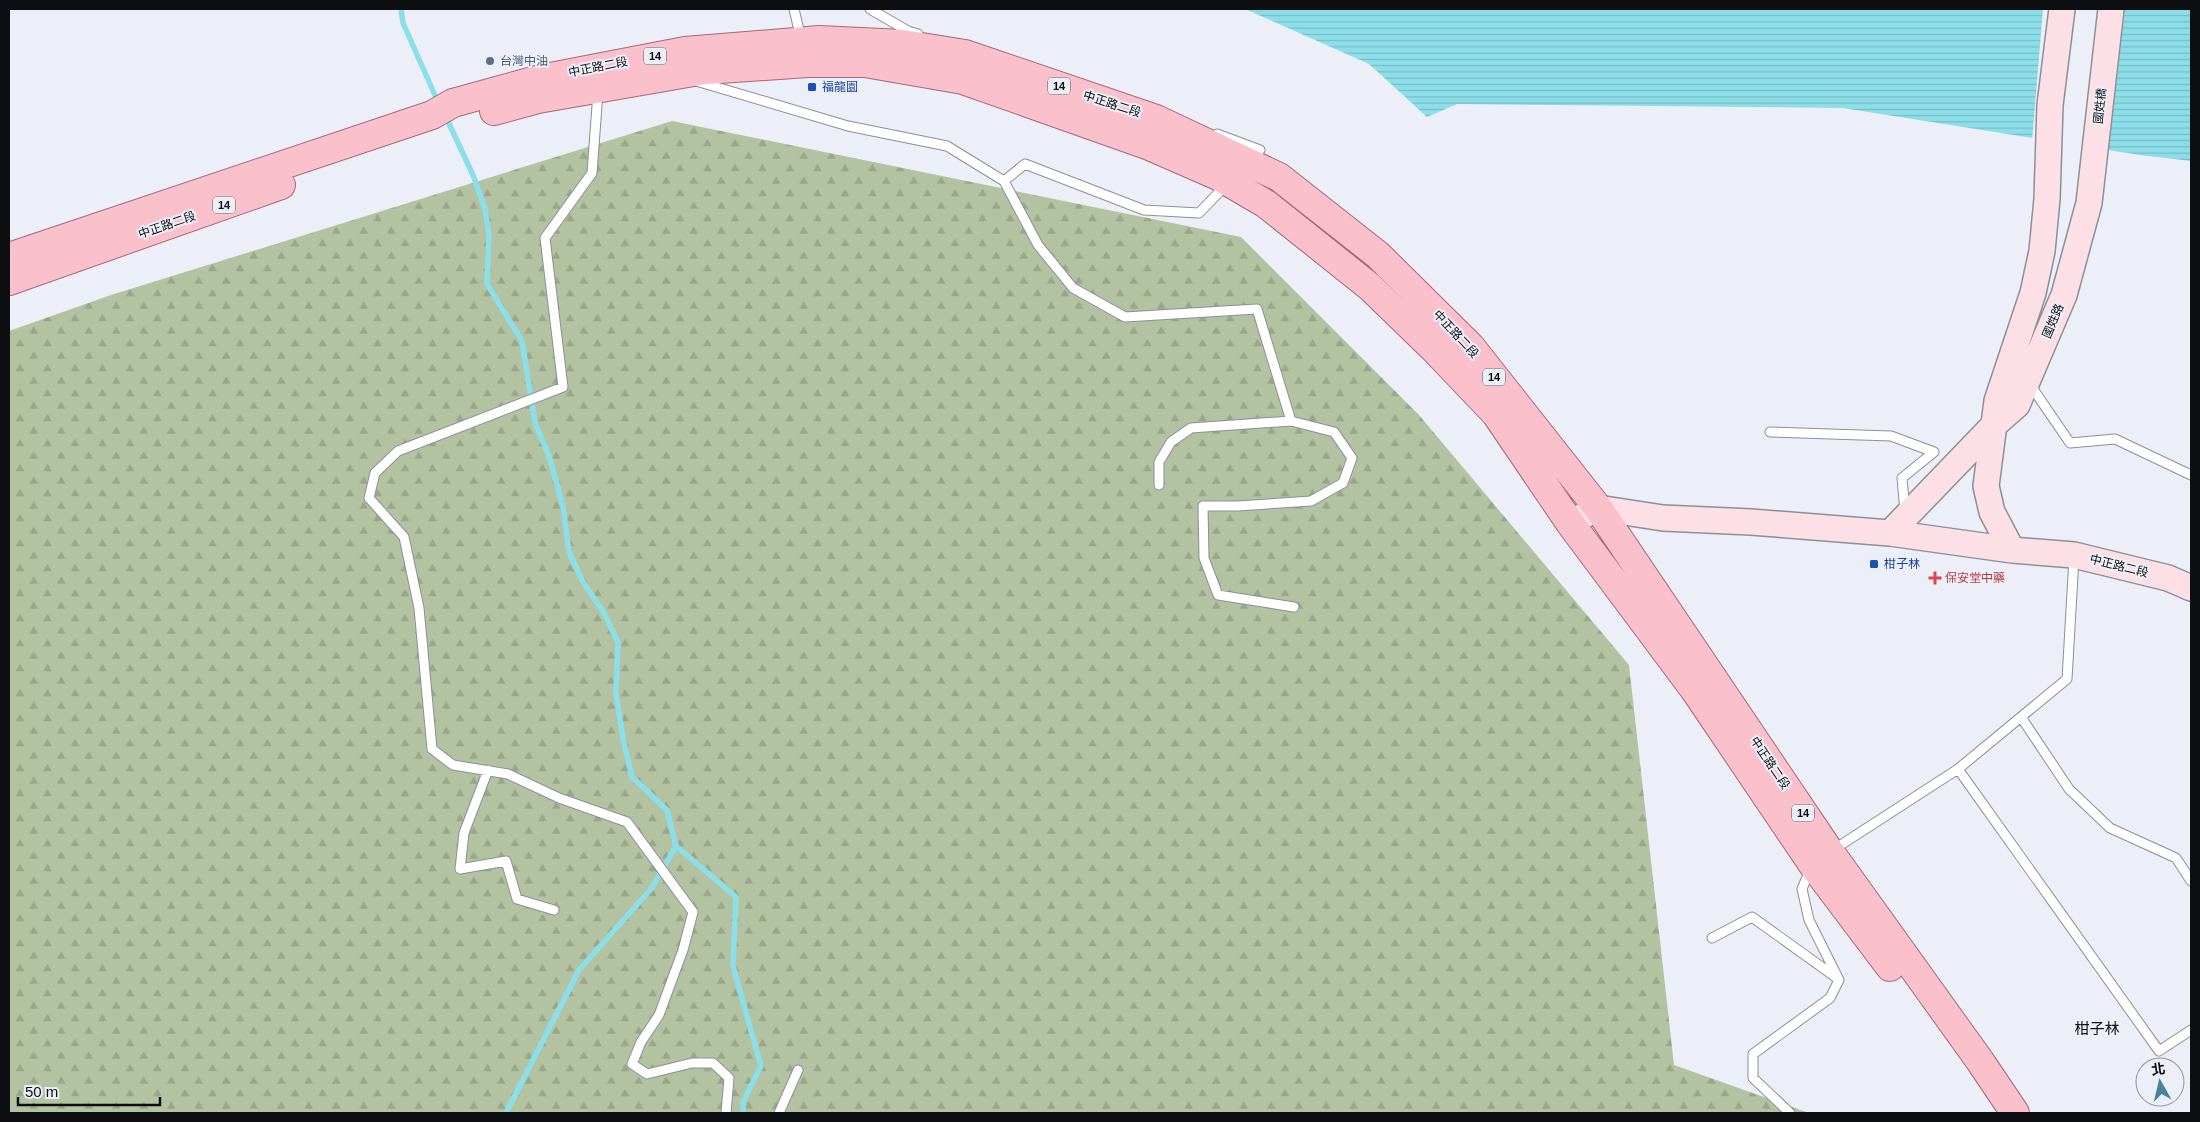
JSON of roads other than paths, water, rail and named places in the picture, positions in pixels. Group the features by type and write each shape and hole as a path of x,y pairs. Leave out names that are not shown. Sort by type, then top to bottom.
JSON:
{"main road":[{"path":"2012,550 1992,512 1986,486 1997,401 2032,293 2042,251 2047,199 2050,105 2062,9"},
{"name":"國姓橋","path":"2089,203 2111,9"},
{"name":"中正路二段","path":"9,280 446,117 540,79 684,51 802,41 903,44 965,54 1156,119 1279,177 1385,262 1471,347 1598,508 1821,858 1996,1113"},
{"name":"中正路二段","path":"9,256 446,117 705,70 808,63 865,63 909,69 963,80 1148,145 1228,182 1266,204 1363,282 1435,350 1496,414 1570,523 1821,858 1980,1061 2015,1113"},
{"name":"國姓路","path":"1897,525 1993,426 2017,405 2064,296 2089,203"},
{"name":"中正路二段","path":"1598,508 1663,518 1897,525 2012,550 2074,555 2168,578 2191,588"},
{"path":"1570,523 1598,508"}],"lane":[{"path":"794,9 802,41"},
{"path":"870,9 908,31 1030,66"},
{"path":"676,75 848,126 947,146 1004,181 1038,245 1073,288 1125,317 1258,310 1291,421"},
{"path":"599,89 592,173 545,238 563,387 398,451 375,473 368,498 404,536 419,608 432,749 453,765 508,774 559,798 627,822 693,912 683,950 659,1014 641,1042 632,1064 647,1074 692,1063 713,1063 729,1078 726,1113"},
{"path":"1104,91 1177,118"},
{"path":"1205,129 1260,150 1248,162"},
{"path":"1004,181 1025,164 1144,210 1199,213 1228,182"},
{"path":"2027,381 2070,443 2115,439 2191,475"},
{"path":"1159,485 1159,462 1171,442 1191,428 1291,421 1334,432 1352,458 1343,482 1312,501 1238,506 1203,506 1204,558 1218,595 1294,606"},
{"path":"1770,432 1892,436 1934,452 1902,478 1897,525"},
{"path":"1839,980 1809,920 1802,889 1821,858 1958,769 2067,679 2074,555"},
{"path":"2020,717 2068,789 2110,828 2176,858 2191,881"},
{"path":"1958,769 2159,1051 2191,1030"},
{"path":"488,770 464,833 460,869 506,861 517,899 554,910"},
{"path":"1712,938 1752,916 1839,980"},
{"path":"1790,1113 1754,1078 1753,1054 1830,998 1839,980"},
{"path":"779,1113 798,1070"}],"water":[{"path":"1245,9 2191,9 2191,161 2140,155 1843,108 1457,104 1427,117 1369,64"}],"waterway":[{"path":"401,9 403,23 438,102"},
{"path":"445,115 473,175 485,209 489,236 487,284 522,341 535,423 549,456 563,506 569,552 583,582 604,613 618,642 616,693 623,739 632,777 667,810 676,846 736,897 733,966 761,1066 743,1102 743,1113"},
{"path":"506,1113 579,970 651,889 676,846"}],"place":[{"name":"台灣中油","path":"490,61"},
{"name":"福龍園","path":"812,87"},
{"name":"柑子林","path":"1874,564"},
{"name":"保安堂中藥","path":"1935,578"}],"district":[{"name":"柑子林","path":"2097,1029"}]}
